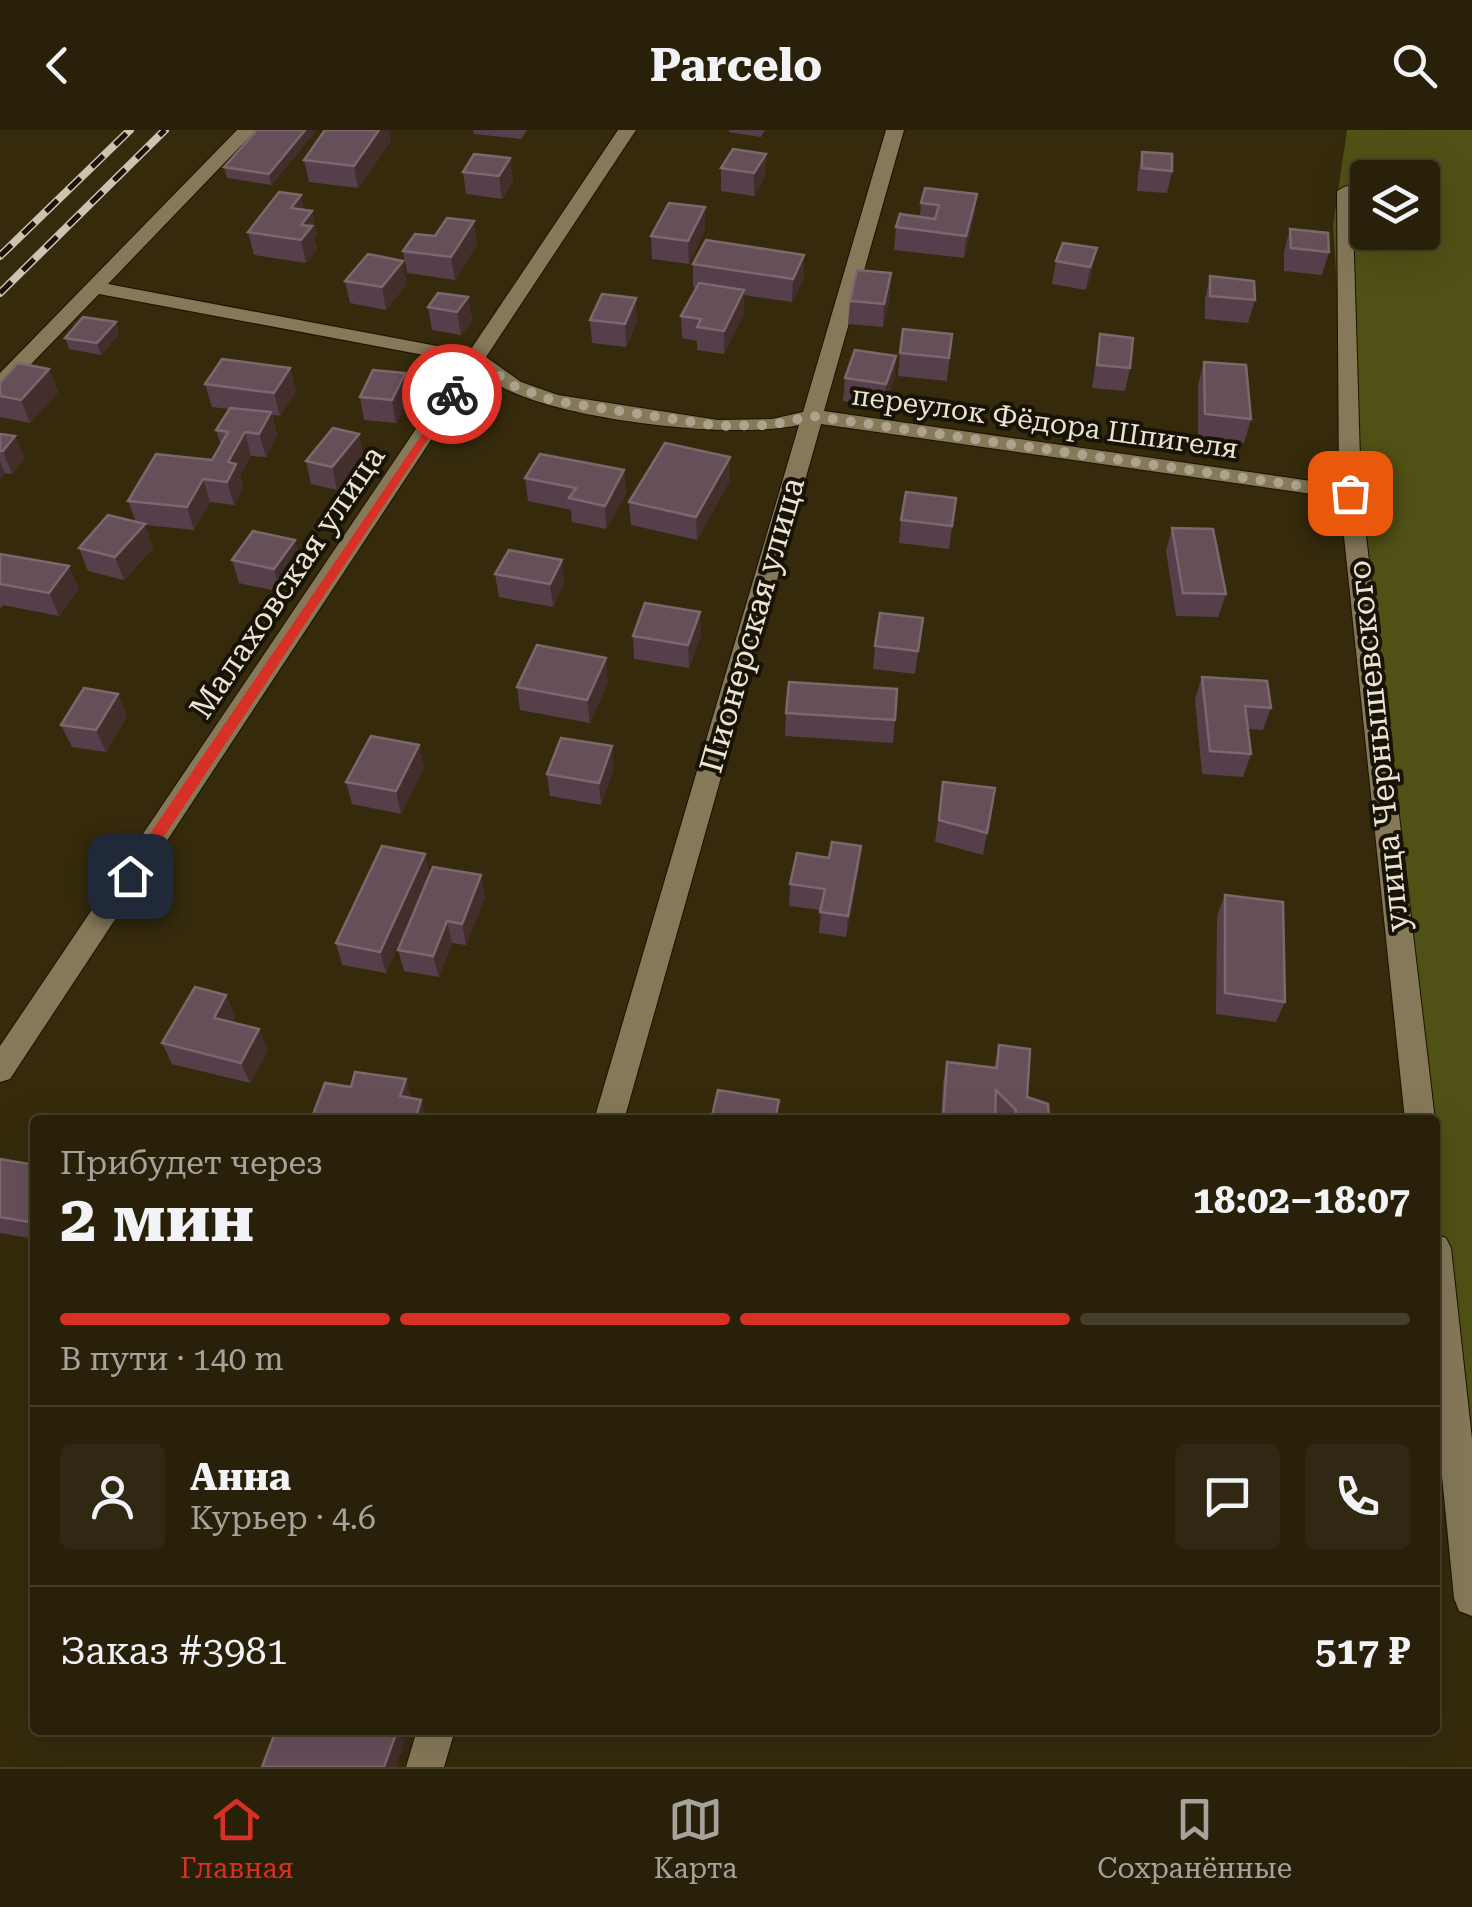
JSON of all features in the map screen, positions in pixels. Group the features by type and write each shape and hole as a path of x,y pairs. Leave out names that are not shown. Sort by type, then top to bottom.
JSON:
{"street":[{"path":"0,385 247,130"},
{"name":"Малаховская улица","path":"0,1070 628,130"},
{"name":"Пионерская улица","path":"611,1115 895,130"},
{"name":"улица Чернышевского","path":"1346,190 1350,493 1419,1115"},
{"name":"переулок Фёдора Шпигеля","path":"93,286 475,359 505,381 554,401 718,426 772,425 812,416 1350,493"},
{"path":"1440,1338 1448,1481 1472,1598"},
{"path":"425,1767 435,1735"}],"shaded area":[{"path":"1347,130 1472,130 1472,1597 1440,1295 1440,1115 1434,1115 1350,493 1333,225"}],"building":[{"path":"257,130 305,130 269,174 224,167"},
{"path":"325,130 379,130 354,166 304,160"},
{"path":"733,149 766,154 754,173 721,168"},
{"path":"1142,152 1172,154 1172,171 1142,168"},
{"path":"474,154 510,158 499,176 463,172"},
{"path":"925,188 977,194 966,236 896,227 900,214 935,219 939,205 921,203"},
{"path":"279,192 301,195 291,208 312,211 301,225 312,226 301,240 248,232"},
{"path":"669,203 705,207 688,241 651,236"},
{"path":"447,218 474,221 451,257 403,251 415,234 435,236"},
{"path":"1290,229 1328,233 1329,252 1291,248"},
{"path":"706,240 804,255 793,279 693,264"},
{"path":"1063,243 1097,248 1090,267 1056,261"},
{"path":"368,254 403,261 382,287 345,281"},
{"path":"857,270 891,273 884,304 850,301"},
{"path":"1210,276 1254,281 1255,300 1210,296"},
{"path":"699,283 744,290 724,331 697,327 701,319 681,316"},
{"path":"438,293 468,297 457,312 428,307"},
{"path":"602,294 636,298 625,324 590,320"},
{"path":"83,317 116,322 97,343 65,338"},
{"path":"903,329 952,334 949,358 900,353"},
{"path":"1100,334 1133,338 1130,368 1097,365"},
{"path":"855,350 896,356 886,384 845,378"},
{"path":"222,359 290,368 274,393 205,384"},
{"path":"1204,362 1246,365 1251,419 1205,414"},
{"path":"18,363 49,369 21,400 0,396 0,383"},
{"path":"373,370 405,373 392,400 360,397"},
{"path":"230,408 271,412 259,434 245,432 228,462 236,464 227,482 203,479 187,507 128,501 156,454 212,460 228,432 216,430"},
{"path":"333,428 359,434 332,467 306,461"},
{"path":"0,434 15,436 3,451 0,451"},
{"path":"665,443 730,457 696,517 629,502"},
{"path":"540,454 624,470 605,506 569,498 576,488 525,478"},
{"path":"906,492 956,498 952,526 901,520"},
{"path":"108,515 145,524 115,557 79,548"},
{"path":"1172,528 1213,529 1226,594 1183,593"},
{"path":"253,531 295,540 274,569 232,560"},
{"path":"509,550 562,560 550,584 495,574"},
{"path":"0,554 69,566 49,593 0,584"},
{"path":"645,603 700,612 688,645 633,636"},
{"path":"880,613 923,618 918,651 875,646"},
{"path":"537,645 606,658 587,700 517,687"},
{"path":"1202,677 1267,681 1271,708 1245,706 1251,754 1210,751"},
{"path":"789,682 897,689 895,720 786,713"},
{"path":"84,688 118,694 96,730 61,725"},
{"path":"371,736 419,745 396,791 346,782"},
{"path":"561,738 612,746 599,783 547,774"},
{"path":"943,782 995,788 987,833 939,820"},
{"path":"832,842 861,846 848,916 820,912 825,889 790,884 797,853 829,858"},
{"path":"382,846 425,854 380,952 336,943"},
{"path":"433,867 481,875 462,924 447,921 433,956 398,950"},
{"path":"1225,895 1283,902 1285,1002 1225,993"},
{"path":"195,987 226,995 214,1018 259,1029 241,1063 162,1043"},
{"path":"999,1045 1030,1049 1027,1097 1048,1104 1049,1115 1016,1115 1016,1110 996,1090 995,1115 943,1115 947,1062 997,1068"},
{"path":"355,1072 406,1079 400,1096 421,1100 416,1115 313,1115 325,1083 351,1087"},
{"path":"718,1090 779,1100 776,1115 712,1115"},
{"path":"0,1159 30,1164 30,1222 0,1217"},
{"path":"274,1735 396,1735 384,1767 262,1767"}],"railway":[{"path":"0,256 130,130"},
{"path":"0,293 165,130"}],"way so far":[{"path":"452,394 475,359 514,386 554,401 746,428 812,416 1350,493"}],"route":[{"path":"130,876 452,394"}]}
